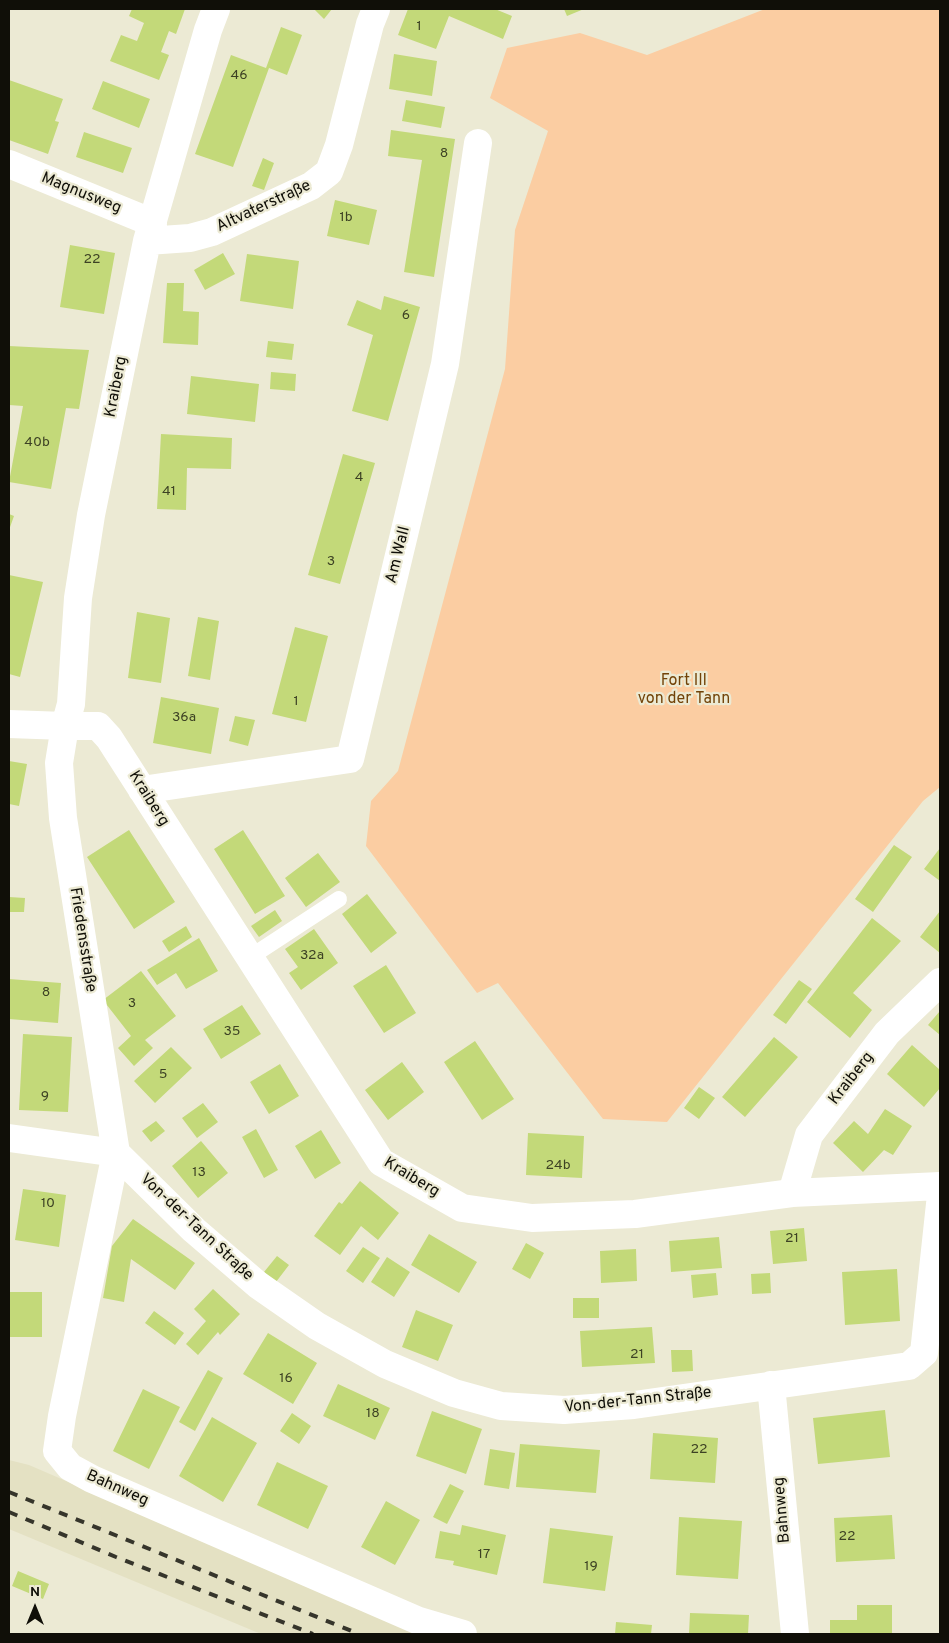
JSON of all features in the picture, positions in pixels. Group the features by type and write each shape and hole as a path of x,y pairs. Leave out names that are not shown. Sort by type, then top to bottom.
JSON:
{"street":[{"name":"Kraiberg","path":"216,9 208,30 150,232 91,515 78,598 71,704 65,726 98,726 110,738 381,1162 462,1208 532,1218 635,1214 792,1193 940,1186"},
{"name":"Altvaterstraße","path":"150,232 190,238 212,232 311,186 329,172 339,145 370,24 376,9"},
{"name":"Am Wall","path":"142,790 350,759 445,364 478,143"},
{"name":"Magnusweg","path":"9,164 150,232"},
{"path":"9,724 65,726"},
{"name":"Friedensstraße","path":"65,726 60,763 63,818 116,1153"},
{"name":"Kraiberg","path":"792,1193 809,1135 888,1033 940,982"},
{"path":"9,1138 116,1153"},
{"name":"Von-der-Tann Straße","path":"116,1153 194,1230 258,1285 317,1326 376,1360 454,1393 501,1406 564,1410 634,1405 909,1366 924,1353 940,1204"},
{"name":"Bahnweg","path":"116,1153 62,1416 57,1451 70,1467 92,1479 419,1621 463,1634"},
{"name":"Bahnweg","path":"771,1385 795,1634"}],"lane":[{"path":"249,958 339,899"}],"shaded area":[{"path":"9,1460 29,1465 421,1634 261,1634 9,1529"}],"green space":[{"name":"Fort III von der Tann","path":"765,9 940,9 940,787 923,801 667,1122 603,1119 498,983 477,993 366,846 371,801 398,771 505,369 515,230 548,131 490,98 507,48 580,33 647,55"}],"building":[{"path":"132,9 185,9 176,34 169,31 161,52 169,55 159,80 110,61 121,35 137,41 144,23 129,16"},
{"path":"314,9 332,9 324,19"},
{"path":"408,9 495,9 512,16 503,39 449,16 436,49 398,35"},
{"path":"564,9 584,9 567,16"},
{"path":"281,27 302,35 287,75 269,68 233,167 195,154 231,55 266,68"},
{"path":"394,54 437,61 432,96 389,89"},
{"path":"9,80 63,99 55,121 59,122 48,154 9,140"},
{"path":"103,81 150,99 139,128 92,109"},
{"path":"406,100 445,107 441,128 402,121"},
{"path":"391,130 455,139 434,277 404,272 422,160 388,156"},
{"path":"84,132 132,148 123,173 76,157"},
{"path":"263,158 274,163 264,190 252,186"},
{"path":"335,200 377,210 369,245 327,236"},
{"path":"70,245 115,253 104,314 60,307"},
{"path":"223,253 235,274 205,290 194,270"},
{"path":"247,254 299,261 293,309 240,301"},
{"path":"167,283 184,283 183,311 199,312 198,345 163,343"},
{"path":"384,296 420,307 388,421 352,411 373,335 347,325 357,300 381,310"},
{"path":"268,341 294,344 292,360 266,357"},
{"path":"9,346 89,350 79,409 66,408 51,489 9,482 23,406 9,405"},
{"path":"271,372 296,374 295,391 270,389"},
{"path":"191,376 259,384 255,422 187,414"},
{"path":"161,434 232,438 231,469 187,468 186,510 157,509"},
{"path":"343,454 375,463 340,584 308,575"},
{"path":"9,514 14,516 9,530"},
{"path":"9,575 43,582 20,677 9,674"},
{"path":"137,612 170,618 161,683 128,678"},
{"path":"198,617 219,621 210,680 188,676"},
{"path":"295,627 328,636 306,722 272,714"},
{"path":"161,697 219,708 211,754 153,743"},
{"path":"235,716 255,720 248,746 229,741"},
{"path":"9,761 27,764 19,806 9,804"},
{"path":"129,830 175,902 134,929 87,857"},
{"path":"243,830 285,896 255,914 214,849"},
{"path":"894,845 912,857 873,912 855,899"},
{"path":"940,848 940,881 924,869"},
{"path":"318,853 340,882 306,907 285,878"},
{"path":"367,894 397,933 371,953 342,914"},
{"path":"9,897 25,898 24,912 9,912"},
{"path":"275,910 282,921 259,937 251,926"},
{"path":"940,911 940,953 920,937"},
{"path":"872,918 901,941 853,993 872,1010 850,1038 807,1002"},
{"path":"186,926 192,937 169,952 162,941"},
{"path":"314,929 338,963 301,990 289,973 298,967 285,949"},
{"path":"199,938 218,971 186,989 176,973 157,985 147,970"},
{"path":"386,965 416,1013 384,1033 353,986"},
{"path":"141,971 176,1016 145,1040 153,1048 134,1066 118,1048 131,1036 103,1000"},
{"path":"9,979 61,983 58,1023 9,1019"},
{"path":"799,980 812,989 786,1024 773,1015"},
{"path":"242,1005 261,1034 221,1059 203,1029"},
{"path":"940,1011 940,1035 928,1025"},
{"path":"23,1034 72,1037 68,1112 19,1110"},
{"path":"774,1037 798,1057 745,1117 722,1097"},
{"path":"475,1041 514,1099 482,1120 444,1062"},
{"path":"912,1045 940,1070 940,1088 924,1107 887,1074"},
{"path":"171,1047 192,1068 155,1103 134,1081"},
{"path":"402,1062 424,1092 388,1120 365,1090"},
{"path":"280,1064 299,1096 269,1114 250,1082"},
{"path":"699,1087 715,1098 699,1119 684,1108"},
{"path":"203,1103 218,1122 197,1138 182,1118"},
{"path":"885,1109 912,1126 893,1155 884,1150 863,1172 833,1143 854,1121 868,1134"},
{"path":"156,1121 165,1131 151,1142 142,1131"},
{"path":"256,1129 278,1170 264,1178 242,1137"},
{"path":"321,1130 341,1163 315,1179 295,1146"},
{"path":"528,1133 584,1136 582,1178 526,1175"},
{"path":"201,1141 228,1173 198,1198 172,1166"},
{"path":"360,1181 399,1213 378,1240 361,1226 340,1255 314,1236 339,1202 342,1204"},
{"path":"23,1189 66,1195 59,1247 15,1240"},
{"path":"133,1219 195,1263 175,1290 131,1259 124,1302 103,1298 112,1246"},
{"path":"804,1228 807,1261 773,1264 770,1231"},
{"path":"429,1234 477,1262 459,1293 411,1265"},
{"path":"719,1237 722,1268 671,1272 669,1241"},
{"path":"526,1243 544,1253 530,1279 512,1269"},
{"path":"363,1247 380,1258 363,1283 346,1271"},
{"path":"636,1249 637,1281 601,1283 600,1251"},
{"path":"277,1256 289,1265 276,1282 264,1272"},
{"path":"387,1257 410,1272 394,1297 371,1282"},
{"path":"897,1269 900,1321 845,1325 842,1272"},
{"path":"716,1273 718,1295 693,1298 691,1275"},
{"path":"770,1273 771,1293 752,1294 751,1274"},
{"path":"213,1289 240,1314 220,1335 218,1332 198,1355 186,1344 206,1321 194,1309"},
{"path":"10,1292 42,1292 42,1337 10,1337"},
{"path":"573,1298 599,1298 599,1318 573,1318"},
{"path":"416,1310 453,1325 438,1361 402,1347"},
{"path":"154,1311 184,1333 175,1345 145,1323"},
{"path":"652,1327 655,1363 582,1367 580,1331"},
{"path":"268,1333 317,1363 293,1404 243,1374"},
{"path":"671,1350 692,1350 693,1371 672,1372"},
{"path":"208,1370 223,1378 195,1431 179,1422"},
{"path":"338,1384 390,1408 375,1440 323,1416"},
{"path":"143,1389 180,1407 149,1469 113,1451"},
{"path":"885,1410 890,1457 818,1464 813,1418"},
{"path":"432,1411 482,1429 466,1474 416,1456"},
{"path":"292,1413 311,1426 299,1444 280,1431"},
{"path":"212,1417 257,1443 223,1502 179,1476"},
{"path":"653,1433 718,1438 715,1483 650,1479"},
{"path":"520,1444 600,1450 596,1493 516,1487"},
{"path":"490,1449 515,1453 509,1489 484,1485"},
{"path":"277,1462 328,1486 308,1529 257,1505"},
{"path":"450,1484 464,1491 447,1524 433,1517"},
{"path":"386,1501 420,1520 395,1565 361,1547"},
{"path":"892,1515 895,1559 836,1562 834,1518"},
{"path":"679,1517 742,1521 738,1579 676,1575"},
{"path":"462,1525 506,1535 497,1575 453,1565 454,1561 435,1558 440,1531 460,1535"},
{"path":"550,1528 613,1536 605,1591 543,1583"},
{"path":"18,1571 49,1584 43,1599 12,1586"},
{"path":"857,1605 892,1605 892,1634 830,1634 830,1620 857,1620"},
{"path":"690,1613 749,1615 748,1634 689,1634"},
{"path":"616,1622 652,1625 651,1634 615,1634"}],"railway":[{"path":"9,1492 359,1634"},
{"path":"9,1512 116,1557 313,1634"}]}
